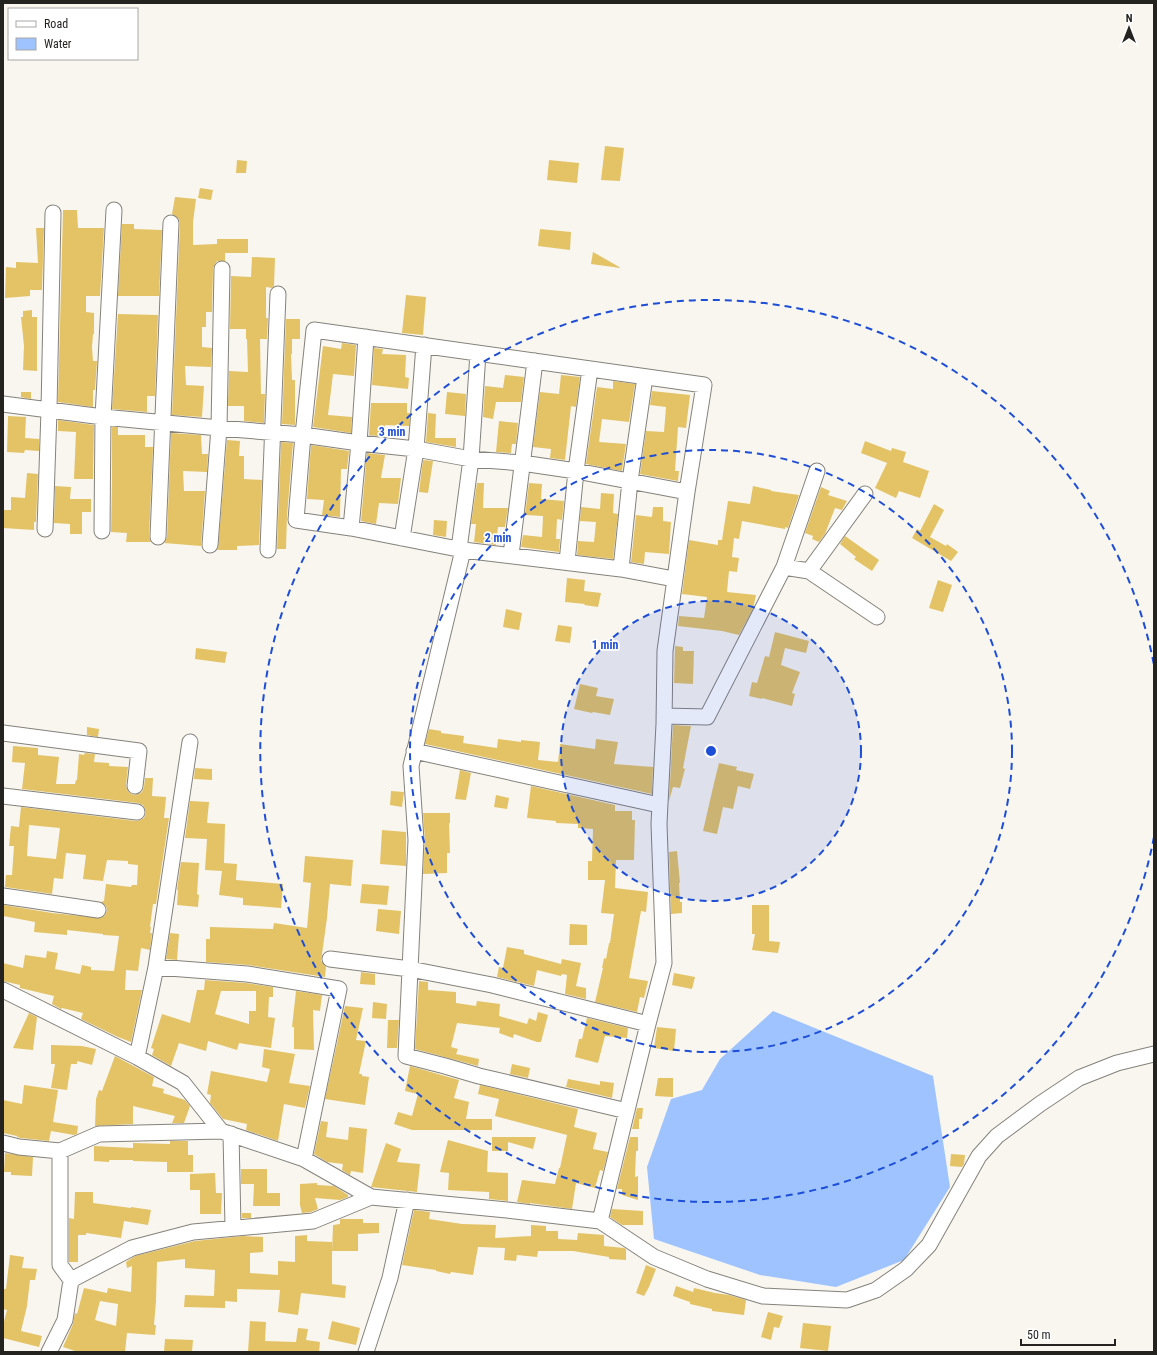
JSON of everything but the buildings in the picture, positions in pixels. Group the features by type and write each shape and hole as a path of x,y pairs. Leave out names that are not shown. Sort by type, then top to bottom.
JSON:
{"street":[{"path":"102,531 104,417 114,210"},
{"path":"44,529 49,410 52,213"},
{"path":"158,537 171,223"},
{"path":"210,545 219,428 222,269"},
{"path":"268,550 278,294"},
{"path":"600,1221 664,963 659,805 664,716 665,651 674,578 704,385 314,330 296,520 351,528 461,549 621,569 674,578"},
{"path":"351,528 359,444 366,337"},
{"path":"402,538 416,449 424,346"},
{"path":"478,353 471,459 461,549 411,766 416,840 406,1056 479,1076 627,1111"},
{"path":"511,555 535,361"},
{"path":"566,562 576,471 590,369"},
{"path":"621,569 630,480 645,377"},
{"path":"3,404 104,417 303,435 359,444 416,449 471,459 522,463 576,471 687,492"},
{"path":"664,716 707,717 784,568 817,471"},
{"path":"809,571 865,494"},
{"path":"784,568 809,571 877,617"},
{"path":"3,733 139,751 135,786"},
{"path":"137,1057 156,967 190,742"},
{"path":"414,751 659,805"},
{"path":"3,796 137,812"},
{"path":"3,896 98,910"},
{"path":"330,959 410,969 492,985 648,1024"},
{"path":"156,967 247,974 339,989 304,1159"},
{"path":"3,990 137,1057 183,1083 226,1133 234,1227"},
{"path":"3,1143 19,1147 60,1151 99,1134 226,1133 304,1159 370,1197 600,1221 654,1256 707,1279 763,1296 847,1300 876,1290 906,1269 929,1245 979,1156 997,1136 1040,1104 1079,1078 1117,1063 1154,1054"},
{"path":"49,1352 65,1320 71,1280 60,1266 60,1151"},
{"path":"71,1280 132,1248 193,1232 313,1220 370,1197"},
{"path":"366,1352 390,1278 407,1200"}],"water":[{"path":"773,1011 933,1076 950,1187 904,1260 836,1287 760,1275 654,1239 647,1167 671,1099 702,1090 720,1059"}]}
